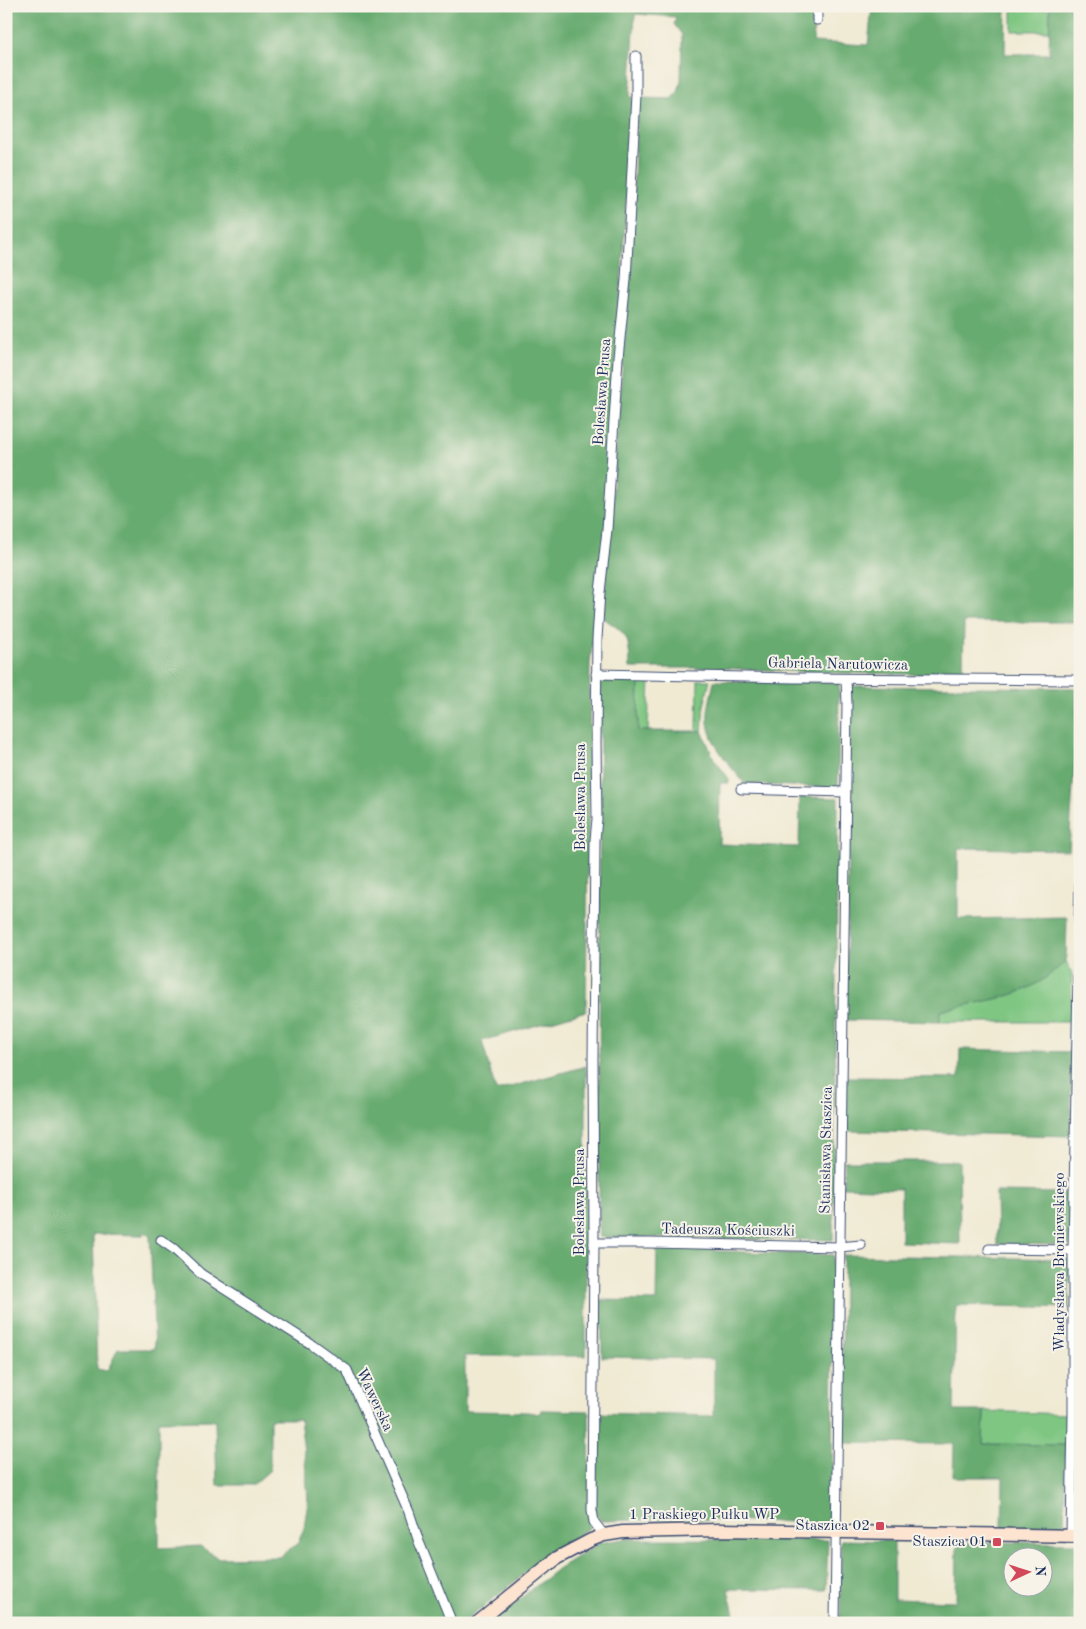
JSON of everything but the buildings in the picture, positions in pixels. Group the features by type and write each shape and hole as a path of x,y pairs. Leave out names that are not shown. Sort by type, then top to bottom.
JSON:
{"street":[{"path":"816,20 817,6"},
{"name":"Bolesława Prusa","path":"604,1535 594,1522 592,1510 593,1060 595,840 597,819 596,674 600,592 607,530 618,358 626,280 636,95 636,56"},
{"name":"Gabriela Narutowicza","path":"596,674 846,679 1080,680"},
{"name":"Stanisława Staszica","path":"835,1623 846,679"},
{"path":"741,789 845,792"},
{"name":"Władysława Broniewskiego","path":"1075,1535 1076,1415 1073,1250 1080,868"},
{"name":"Wawerska","path":"161,1240 174,1249 201,1274 311,1344 346,1370 409,1512 452,1623"},
{"name":"Tadeusza Kościuszki","path":"594,1243 861,1246"},
{"path":"988,1249 1073,1250"},
{"name":"1 Praskiego Pułku WP","path":"477,1623 557,1558 581,1544 604,1535 623,1532 652,1530 1075,1535"}],"green space":[{"path":"6,6 815,6 813,42 868,45 872,6 1006,6 1005,54 1049,54 1050,6 1080,6 1079,622 964,622 963,675 716,668 630,668 626,638 623,633 603,618 628,294 638,98 672,99 678,92 681,81 682,35 674,24 676,17 635,14 630,97 633,97 605,534 590,663 586,1011 482,1041 496,1091 586,1066 586,1356 465,1356 465,1411 528,1412 540,1414 542,1410 589,1411 590,1527 549,1554 463,1623 6,1623","holes":["144,1231 150,1237 155,1349 118,1349 107,1371 97,1369 93,1234 143,1235","270,1419 300,1419 308,1501 304,1528 298,1543 279,1557 218,1558 200,1546 159,1548 159,1421 215,1420 217,1485 253,1485 270,1470"]},
{"path":"1012,9 1050,9 1050,31 1012,31"},
{"path":"600,679 639,680 638,731 702,731 714,759 729,779 729,783 720,783 719,844 799,847 800,797 838,798 833,1240 599,1237"},
{"path":"650,679 648,731 638,731 639,680"},
{"path":"698,680 710,680 704,706 702,731 697,731"},
{"path":"714,681 839,682 838,788 745,784 716,746 709,728 708,711"},
{"path":"850,686 1077,688 1076,739 1069,850 958,848 958,919 1067,917 1066,961 1041,981 1017,992 992,1000 940,1011 940,1022 846,1020"},
{"path":"1066,961 1072,974 1071,1022 940,1022 939,1011 991,1000 1017,992 1041,981"},
{"path":"960,1049 1071,1052 1071,1136 844,1131 844,1077 959,1078"},
{"path":"844,1161 959,1161 960,1244 901,1242 901,1189 843,1187"},
{"path":"996,1192 1070,1193 1070,1245 997,1244"},
{"path":"1080,1216 1080,1411 1076,1411"},
{"path":"657,1245 715,1246 715,1251 833,1255 832,1523 685,1519 601,1521 595,1513 596,1413 714,1416 714,1359 602,1357 601,1300 656,1301"},
{"path":"843,1255 1070,1259 1069,1308 956,1305 954,1411 984,1411 983,1444 1066,1445 1064,1528 1002,1528 1003,1477 953,1477 954,1444 842,1443"},
{"path":"984,1411 1066,1414 1066,1445 983,1444"},
{"path":"1075,1491 1080,1491 1080,1528 1076,1528"},
{"path":"623,1539 828,1540 826,1590 728,1589 736,1623 489,1623 559,1568 599,1543"},
{"path":"841,1540 894,1541 894,1599 956,1601 957,1542 1080,1543 1080,1623 840,1623"}],"place":[{"name":"Staszica 02","path":"880,1526"},
{"name":"Staszica 01","path":"997,1542"}]}
